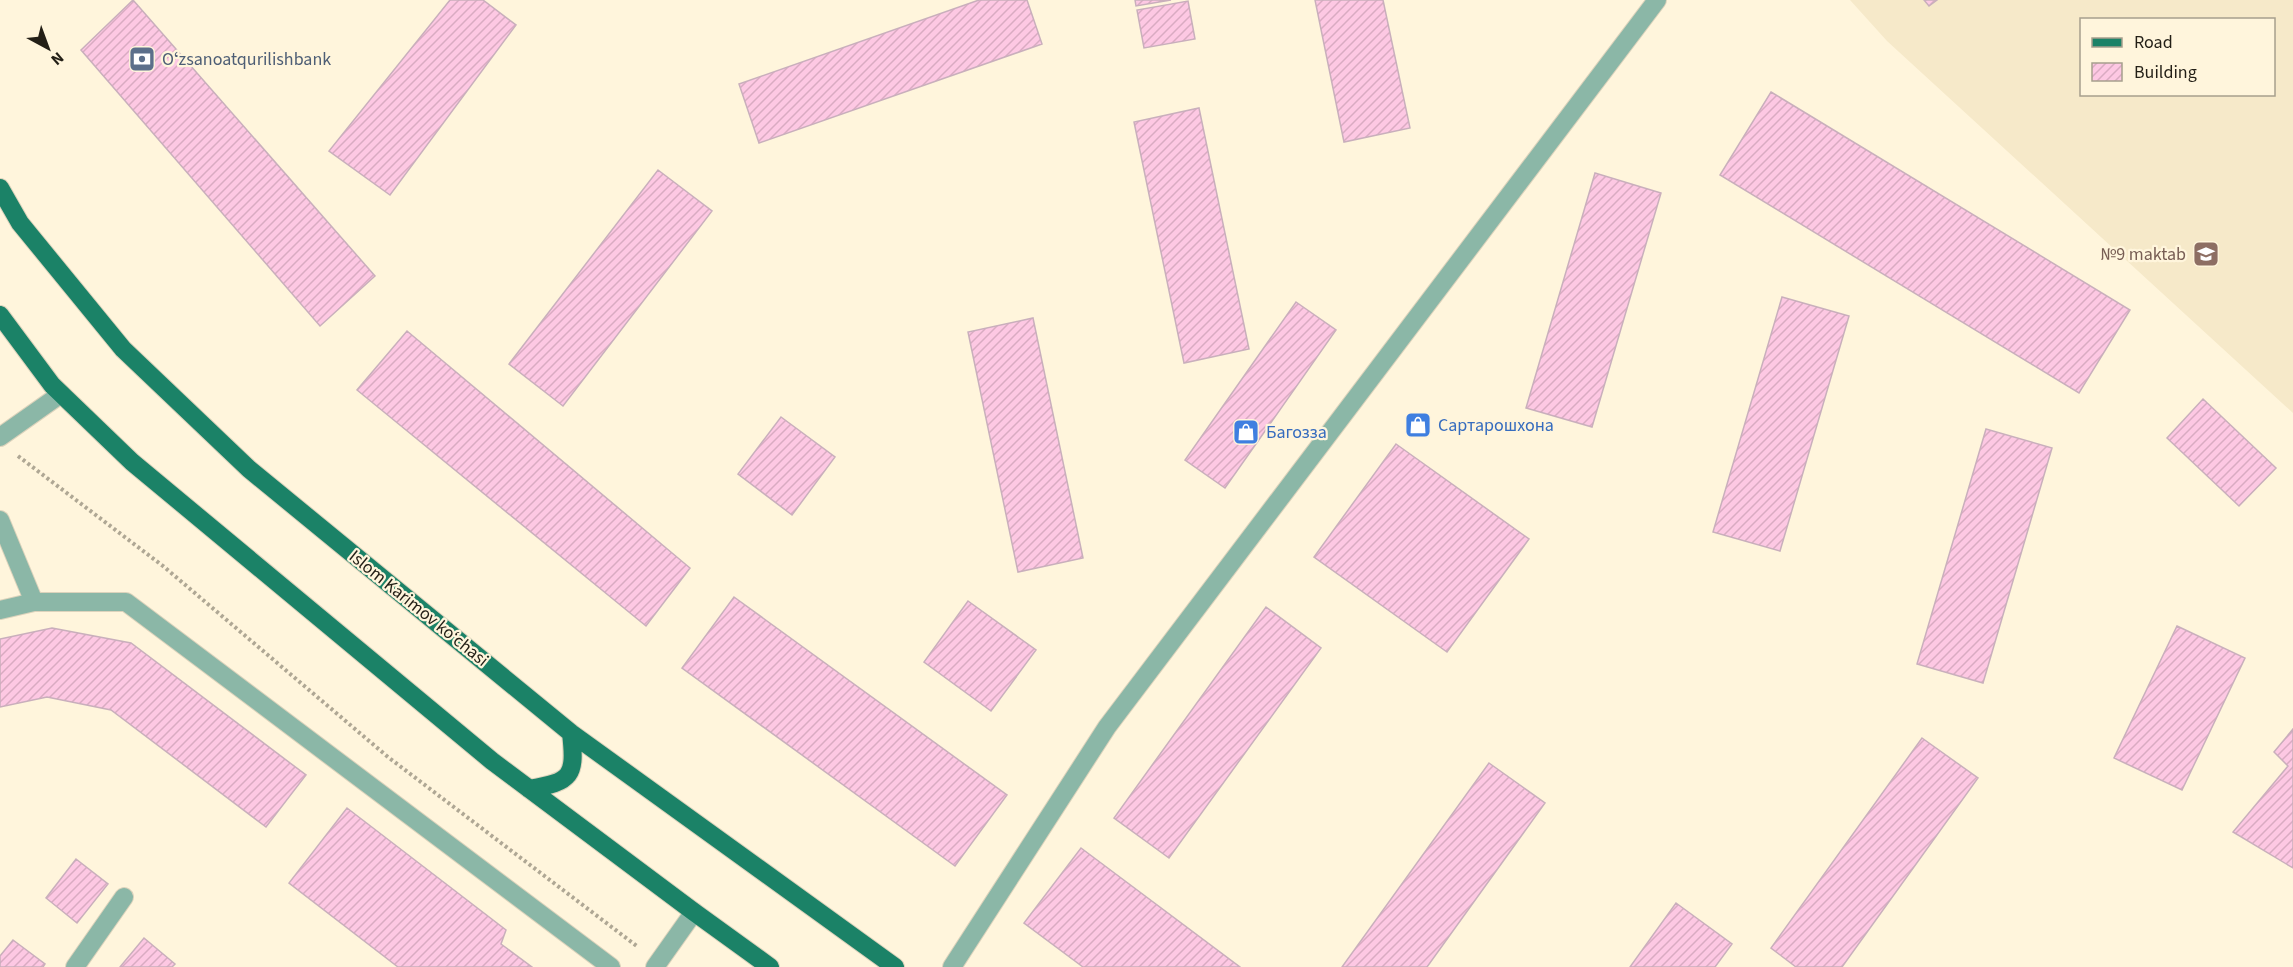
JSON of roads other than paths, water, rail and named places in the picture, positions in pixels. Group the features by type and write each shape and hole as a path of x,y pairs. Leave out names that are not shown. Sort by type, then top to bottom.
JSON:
{"main road":[{"name":"Islom Karimov ko‘chasi","path":"0,189 20,223 123,349 249,469 571,733 895,967"},
{"path":"0,315 52,385 132,462 492,761 770,967"},
{"path":"529,789 552,785 562,780 569,771 574,760 571,733"}],"street":[{"path":"952,967 1107,727 1657,0"},
{"path":"4,443 61,394"},
{"path":"0,519 34,602"},
{"path":"0,610 34,602 126,602 611,967"},
{"path":"75,967 124,897"},
{"path":"657,965 694,912"}],"place":[{"name":"Oʻzsanoatqurilishbank","path":"142,59"},
{"name":"№9 maktab","path":"2206,254"},
{"name":"Сартарошхона","path":"1418,425"},
{"name":"Багозза","path":"1246,432"}]}
